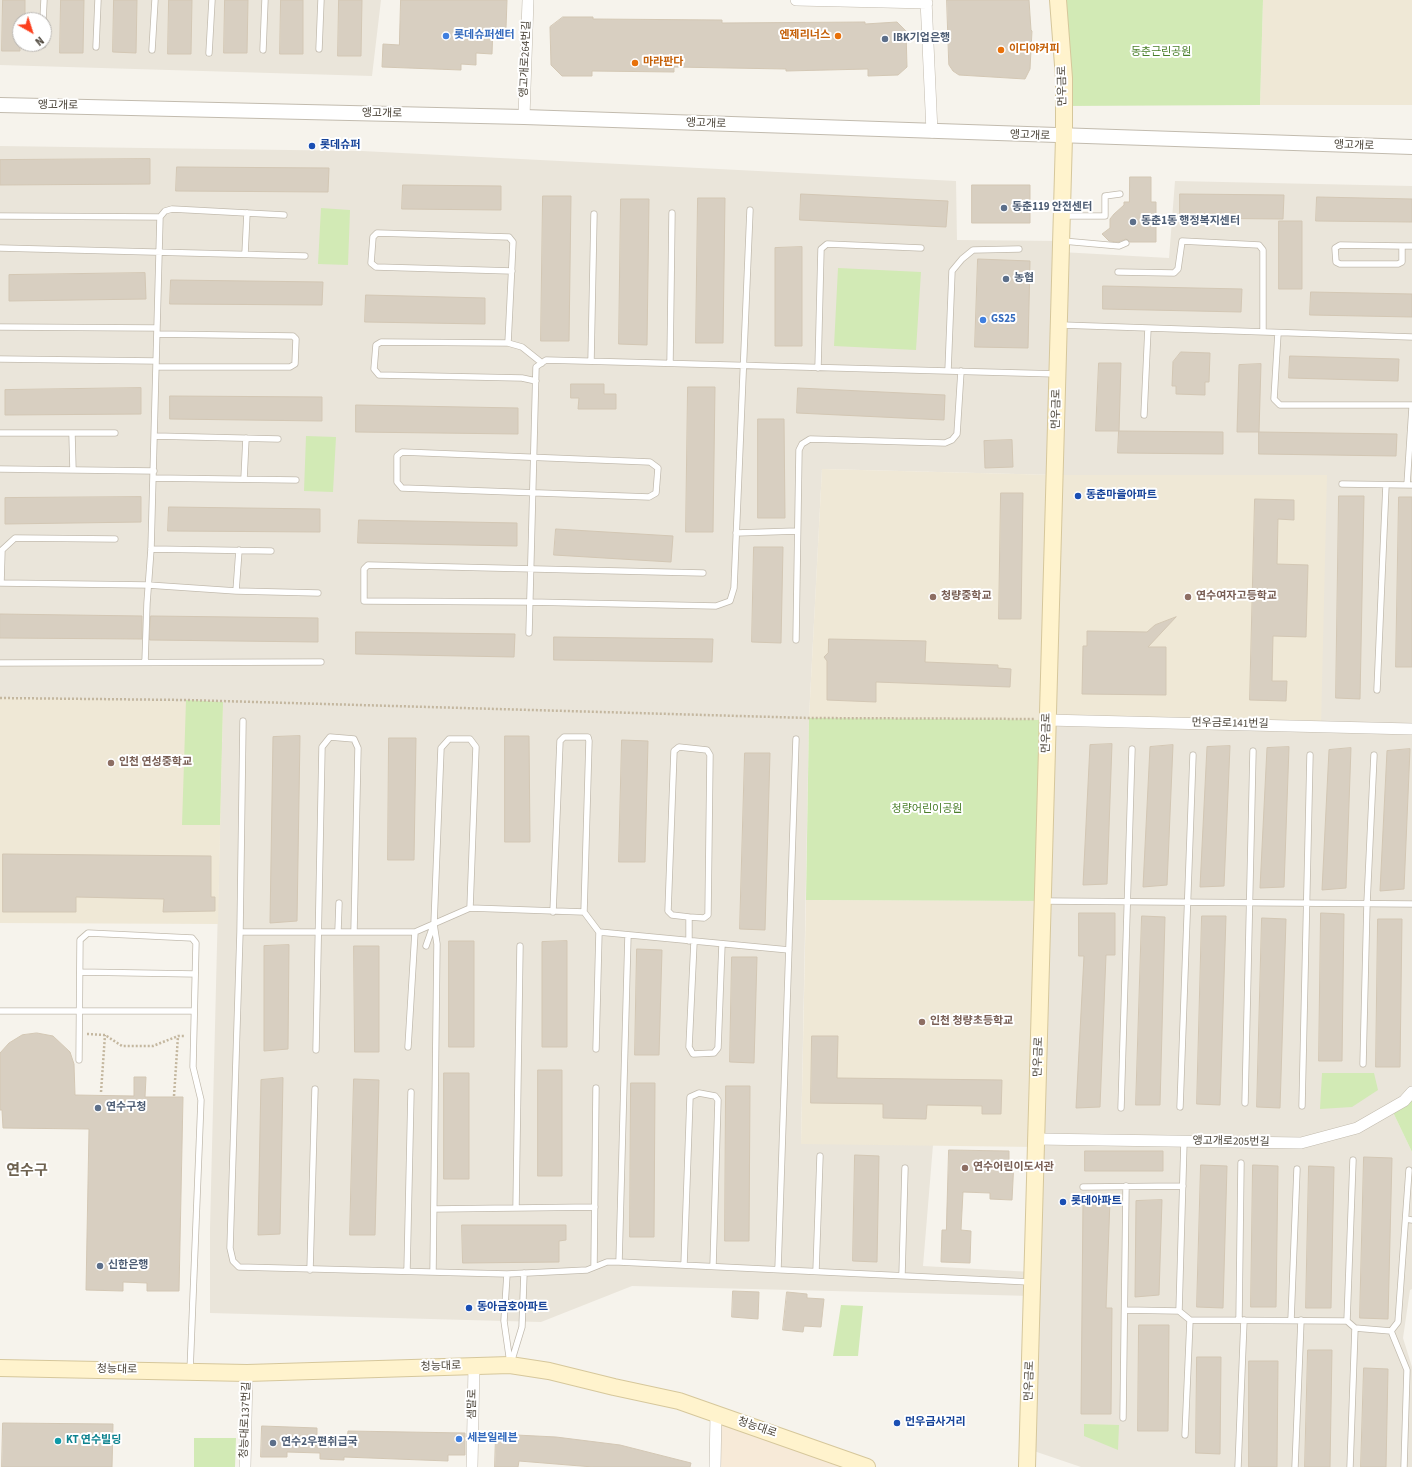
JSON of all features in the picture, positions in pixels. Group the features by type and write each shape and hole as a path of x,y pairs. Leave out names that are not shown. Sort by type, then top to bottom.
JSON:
{"main road":[{"name":"먼우금로","path":"1027,1467 1064,137 1064,78 1058,0"},
{"name":"청능대로","path":"0,1368 247,1372 510,1365 549,1371 679,1401 867,1467"}],"street":[{"name":"앵고개로264번길","path":"524,117 528,0"},
{"path":"796,0 926,2 932,132"},
{"name":"앵고개로","path":"0,105 524,117 1064,137 1412,147"},
{"name":"먼우금로141번길","path":"1047,720 1412,729"},
{"name":"앵고개로205번길","path":"1036,1139 1301,1143 1357,1128 1404,1100 1412,1092"},
{"name":"샘말로","path":"472,1467 474,1366"},
{"name":"청능대로137번길","path":"244,1467 247,1372"},
{"path":"715,1467 716,1414"}],"lane":[{"path":"43,12 44,0"},
{"path":"96,47 98,0"},
{"path":"152,50 155,0"},
{"path":"209,53 212,0"},
{"path":"263,50 265,0"},
{"path":"319,50 322,0"},
{"path":"1062,216 1105,216 1105,196 1120,194"},
{"path":"145,662 154,478 160,217 165,211 172,209 284,215"},
{"path":"703,573 368,565 364,569 364,601 530,602 716,606 730,601 734,588 750,210"},
{"path":"245,254 246,213"},
{"path":"670,363 672,213"},
{"path":"591,361 594,214"},
{"path":"0,216 160,217"},
{"path":"508,344 512,272 513,242 509,237 377,233 373,237 371,263 376,267 512,272"},
{"path":"1061,241 1119,246 1126,244"},
{"path":"1118,272 1174,273 1178,270 1182,241 1259,245 1264,250 1263,332"},
{"path":"818,368 821,249 827,244 921,248"},
{"path":"1402,246 1402,262 1398,264 1340,264 1336,262 1335,248 1340,245 1412,246"},
{"path":"0,248 305,256"},
{"path":"948,371 952,271 962,258 973,250 1020,249"},
{"path":"1058,325 1412,337"},
{"path":"0,327 293,336 296,339 295,364 290,367 0,359"},
{"path":"1144,415 1148,328"},
{"path":"1278,333 1274,399 1280,405 1412,405"},
{"path":"536,380 522,378 379,375 374,369 376,345 381,342 508,344 522,347 542,363"},
{"path":"529,632 536,367 546,360 1057,374"},
{"path":"796,640 799,450 802,444 810,439 945,443 952,440 957,434 961,371"},
{"path":"1342,484 1410,485 1412,408"},
{"path":"0,433 115,433"},
{"path":"72,434 73,470"},
{"path":"155,436 278,439"},
{"path":"244,479 246,438"},
{"path":"402,452 650,462 658,468 656,493 649,497 533,493 402,488 397,482 397,456 402,452"},
{"path":"0,469 154,471"},
{"path":"154,478 296,480"},
{"path":"1378,690 1386,484"},
{"path":"736,533 798,531"},
{"path":"115,539 15,538 1,550 1,583 148,585 236,591 318,593"},
{"path":"151,549 271,551"},
{"path":"236,591 239,550"},
{"path":"0,663 321,662"},
{"path":"243,721 240,932 230,1248 233,1261 239,1267 507,1274 587,1270 607,1262 619,1262 1032,1282"},
{"path":"316,1050 322,746 330,737 354,738 358,748 354,931"},
{"path":"553,912 560,741 564,737 588,737 584,912 599,932 596,1049"},
{"path":"434,1272 437,944 434,924 441,748 449,739 470,739 476,747 470,908"},
{"path":"778,1269 796,739"},
{"path":"679,747 707,750 710,756 708,915 704,918 689,917 672,915 668,911 674,751 679,747"},
{"path":"1121,1108 1132,749"},
{"path":"1245,1103 1253,751"},
{"path":"1302,1106 1310,754"},
{"path":"1363,1064 1367,903 1374,755"},
{"path":"1180,1107 1193,756"},
{"path":"1043,901 1412,904"},
{"path":"338,904 338,931"},
{"path":"240,932 414,932 470,908 584,912"},
{"path":"689,917 692,941 689,1047 694,1054 714,1054 718,1048 722,944"},
{"path":"426,946 434,924"},
{"path":"408,1047 414,932"},
{"path":"599,932 789,950"},
{"path":"79,1060 80,940 88,933 192,938 196,944 193,1067 201,1100 190,1371"},
{"path":"619,1262 628,935"},
{"path":"516,1208 520,946"},
{"path":"80,972 195,974"},
{"path":"0,1011 194,1011"},
{"path":"594,1267 596,1088"},
{"path":"310,1270 315,1089"},
{"path":"407,1271 411,1092"},
{"path":"684,1265 690,1098 699,1093 715,1096 718,1100 713,1266"},
{"path":"1179,1311 1184,1141"},
{"path":"816,1271 820,1156"},
{"path":"1347,1321 1353,1160"},
{"path":"1238,1467 1242,1320 1241,1163"},
{"path":"902,1276 905,1168"},
{"path":"1291,1320 1297,1169"},
{"path":"1391,1331 1398,1322 1409,1220 1409,1170"},
{"path":"1123,1418 1126,1186"},
{"path":"1083,1187 1183,1186"},
{"path":"434,1209 595,1206"},
{"path":"510,1365 522,1327 524,1273"},
{"path":"507,1274 504,1321 510,1365"},
{"path":"1125,1310 1179,1311 1190,1320 1347,1321 1355,1328 1391,1331"},
{"path":"1185,1435 1190,1320"},
{"path":"1295,1467 1301,1320"},
{"path":"1350,1467 1355,1328"},
{"path":"1391,1331 1407,1370 1404,1467"}],"path":[{"path":"0,698 186,700 809,718 1047,720"},
{"path":"79,1034 105,1035 122,1046 153,1046 178,1036 193,1036"},
{"path":"101,1092 105,1035"},
{"path":"174,1096 178,1036"}],"shaded area":[{"path":"0,0 381,0 372,76 0,65"},
{"path":"1263,0 1412,0 1412,105 1260,105"},
{"path":"0,146 362,151 956,181 957,240 1061,241 1061,252 1169,258 1175,181 1412,186 1412,1092 1391,1108 1412,1152 1412,1289 1410,1290 1403,1338 1412,1367 1412,1467 1081,1467 1028,1449 1032,1296 632,1286 541,1322 210,1313 210,1228 223,703 0,698","holes":["822,469 1054,475 1032,1272 923,1266 933,1145 801,1143 809,718"]},
{"path":"822,469 1055,475 1327,475 1321,727 809,718"},
{"name":"인천 연성중학교","path":"0,698 223,702 218,924 0,923"},
{"name":"인천 청량초등학교","path":"806,900 1043,901 1036,1147 801,1144"},
{"path":"716,1414 868,1467 715,1467"}],"green space":[{"name":"동춘근린공원","path":"1058,0 1263,0 1260,105 1064,106"},
{"path":"321,208 350,210 348,265 318,264"},
{"path":"838,268 921,272 916,350 834,346"},
{"path":"306,436 336,437 333,492 304,491"},
{"path":"186,700 223,702 220,825 182,825"},
{"name":"청량어린이공원","path":"809,718 1047,720 1043,901 806,900"},
{"path":"1322,1073 1374,1073 1378,1090 1352,1107 1320,1109"},
{"path":"1412,1092 1412,1152 1391,1108"},
{"path":"841,1305 863,1306 858,1356 833,1356"},
{"path":"1084,1424 1119,1425 1118,1450 1084,1436"},
{"path":"194,1438 236,1438 235,1467 194,1467"}],"building":[{"path":"3,0 25,0 25,12 12,12 12,51 2,51"},
{"path":"61,0 84,0 83,53 60,53"},
{"path":"114,0 137,0 136,53 113,52"},
{"path":"169,0 192,0 191,54 168,54"},
{"path":"225,0 248,0 247,53 224,53"},
{"path":"281,0 303,0 303,54 280,54"},
{"path":"339,0 362,0 361,56 338,56"},
{"name":"롯데슈퍼센터","path":"401,0 507,0 506,28 493,27 492,54 476,53 476,65 461,64 461,70 382,67 383,44 399,45"},
{"path":"947,0 1029,0 1032,31 1030,69 1025,79 959,75 953,71 949,65"},
{"path":"563,17 593,17 593,19 722,20 722,23 865,22 865,24 897,22 906,31 907,67 898,75 868,76 868,69 786,71 786,69 674,67 674,72 592,71 592,76 562,76 551,65 550,27"},
{"path":"150,159 150,184 0,185 0,160"},
{"path":"177,167 329,168 328,192 176,191"},
{"name":"동춘1동 행정복지센터","path":"1130,177 1151,177 1151,202 1156,202 1156,242 1130,242 1126,239 1118,242 1109,241 1102,234 1110,228 1110,219 1124,205 1124,202 1129,202"},
{"path":"403,185 501,186 501,210 402,209"},
{"path":"972,185 1030,185 1030,223 972,223"},
{"path":"801,194 948,201 946,227 800,220"},
{"path":"1180,194 1284,195 1283,219 1180,218"},
{"path":"543,196 571,196 569,341 541,341"},
{"path":"1317,197 1412,199 1412,222 1316,221"},
{"path":"698,198 725,198 723,343 696,343"},
{"path":"621,199 649,199 647,345 619,344"},
{"path":"1279,221 1302,221 1302,289 1279,289"},
{"path":"802,247 802,346 775,346 775,248"},
{"path":"978,259 1030,261 1028,348 975,347"},
{"path":"145,273 146,299 9,301 9,275"},
{"path":"171,280 323,282 322,305 170,304"},
{"path":"1103,286 1242,289 1241,312 1103,309"},
{"path":"1311,292 1412,294 1412,317 1310,315"},
{"path":"366,295 485,298 485,324 365,322"},
{"path":"1181,352 1210,353 1209,382 1205,382 1205,395 1176,394 1176,386 1172,386 1173,362"},
{"path":"1290,356 1399,359 1398,381 1289,378"},
{"path":"1099,363 1121,363 1119,431 1096,431"},
{"path":"1261,364 1259,432 1237,432 1239,365"},
{"path":"571,384 604,384 604,394 616,394 616,409 578,409 579,398 571,398"},
{"path":"688,387 715,387 713,532 686,532"},
{"path":"141,388 141,414 5,415 5,390"},
{"path":"798,388 945,395 944,420 797,413"},
{"path":"170,396 322,397 322,421 170,419"},
{"path":"356,405 518,408 518,434 356,432"},
{"path":"758,419 784,419 785,518 758,518"},
{"path":"1119,431 1223,432 1223,454 1118,453"},
{"path":"1259,432 1397,434 1396,456 1259,454"},
{"path":"1012,440 1013,467 985,468 984,441"},
{"path":"1001,493 1023,493 1021,619 999,619"},
{"path":"1339,496 1364,496 1360,699 1336,698"},
{"path":"141,497 141,522 5,524 5,498"},
{"path":"1399,497 1412,497 1412,667 1396,667"},
{"path":"1255,499 1294,500 1294,520 1278,519 1277,564 1308,565 1306,637 1273,636 1272,681 1287,681 1286,701 1250,700"},
{"path":"169,507 320,509 320,532 168,531"},
{"path":"359,520 517,523 517,546 358,543"},
{"path":"556,529 673,536 671,562 554,555"},
{"path":"754,547 783,547 781,643 752,642"},
{"path":"0,614 142,616 142,639 0,638"},
{"path":"151,616 318,618 318,642 150,640"},
{"path":"1176,617 1148,647 1166,647 1166,695 1082,694 1083,646 1087,646 1087,631 1147,632 1155,625"},
{"path":"356,632 515,634 514,657 356,654"},
{"path":"554,637 713,639 712,662 554,660"},
{"path":"829,639 926,641 925,662 998,665 998,668 1011,669 1010,687 876,682 876,702 827,700 827,661 824,657 828,653"},
{"path":"300,736 297,921 270,923 273,737"},
{"path":"505,736 529,736 530,842 505,842"},
{"path":"389,738 416,738 414,860 388,860"},
{"path":"622,740 648,741 645,862 619,862"},
{"path":"1112,744 1107,884 1083,885 1090,745"},
{"path":"1173,745 1167,885 1143,887 1150,747"},
{"path":"1230,746 1224,886 1200,887 1207,747"},
{"path":"1289,747 1284,887 1260,888 1267,748"},
{"path":"1351,748 1346,888 1322,890 1329,750"},
{"path":"1410,749 1404,889 1380,891 1387,751"},
{"path":"745,753 770,753 765,930 740,929"},
{"path":"3,854 211,856 211,897 215,897 215,911 163,912 164,899 76,897 76,912 3,912"},
{"path":"1079,913 1115,913 1115,955 1106,955 1100,1107 1076,1108 1084,956 1079,956"},
{"path":"1321,913 1344,914 1342,1061 1319,1061"},
{"path":"1142,916 1165,917 1160,1105 1136,1105"},
{"path":"1202,916 1226,916 1220,1105 1197,1104"},
{"path":"1262,918 1286,919 1280,1108 1257,1107"},
{"path":"1378,919 1402,919 1400,1067 1376,1067"},
{"path":"449,941 474,941 474,1047 449,1047"},
{"path":"567,941 567,1047 542,1047 542,942"},
{"path":"289,945 288,1049 264,1051 264,946"},
{"path":"354,946 379,946 379,1052 355,1052"},
{"path":"637,949 662,950 659,1055 635,1055"},
{"path":"732,957 757,957 754,1063 730,1062"},
{"path":"37,1033 53,1036 70,1052 74,1064 75,1095 134,1096 134,1077 146,1077 145,1097 183,1097 179,1291 147,1291 147,1283 123,1282 123,1291 86,1290 89,1129 3,1128 2,1110 0,1110 0,1053 9,1043 22,1035"},
{"path":"812,1036 838,1036 837,1078 1002,1080 1001,1114 982,1114 982,1106 927,1105 926,1119 883,1118 883,1104 811,1103"},
{"path":"538,1070 562,1070 562,1176 538,1176"},
{"path":"444,1073 469,1073 469,1179 444,1179"},
{"path":"283,1078 280,1234 258,1235 261,1080"},
{"path":"354,1079 379,1080 375,1235 350,1235"},
{"path":"631,1083 655,1083 654,1237 630,1237"},
{"path":"726,1086 750,1086 749,1241 725,1241"},
{"path":"949,1150 1009,1151 1009,1160 1014,1161 1012,1200 990,1199 990,1193 963,1192 961,1230 971,1231 970,1263 941,1262 942,1230 946,1230"},
{"path":"1085,1151 1163,1151 1163,1171 1085,1171"},
{"path":"855,1155 879,1156 877,1262 853,1261"},
{"path":"1364,1157 1392,1158 1388,1319 1360,1318"},
{"path":"1201,1165 1227,1166 1223,1308 1197,1307"},
{"path":"1253,1165 1278,1166 1276,1307 1251,1307"},
{"path":"1309,1166 1334,1167 1331,1308 1306,1308"},
{"path":"1110,1200 1106,1308 1112,1308 1111,1414 1081,1414 1083,1201"},
{"path":"1162,1200 1159,1295 1135,1297 1136,1201"},
{"path":"462,1225 566,1225 566,1240 559,1241 559,1262 463,1263"},
{"path":"733,1291 759,1292 758,1319 732,1317"},
{"path":"787,1292 807,1294 807,1298 824,1299 821,1327 804,1326 803,1332 783,1330"},
{"path":"1139,1325 1169,1325 1168,1431 1138,1431"},
{"path":"1308,1350 1332,1350 1330,1467 1305,1467"},
{"path":"1197,1357 1221,1357 1220,1454 1196,1453"},
{"path":"1249,1361 1278,1361 1277,1467 1249,1467"},
{"path":"1364,1368 1388,1369 1386,1467 1361,1467"},
{"name":"KT 연수빌딩","path":"3,1423 113,1424 112,1467 2,1467"},
{"path":"262,1426 317,1428 317,1440 347,1440 348,1431 465,1433 465,1455 448,1455 448,1461 344,1457 344,1460 320,1459 320,1453 287,1452 287,1457 261,1457"},
{"path":"496,1434 556,1437 620,1445 691,1463 690,1467 593,1467 519,1461 518,1467 495,1467"}],"place":[{"name":"롯데슈퍼센터","path":"446,36"},
{"name":"엔제리너스","path":"838,36"},
{"name":"IBK기업은행","path":"885,39"},
{"name":"이디야커피","path":"1001,50"},
{"name":"마라판다","path":"635,63"},
{"name":"롯데슈퍼","path":"312,146"},
{"name":"동춘119 안전센터","path":"1004,208"},
{"name":"동춘1동 행정복지센터","path":"1133,222"},
{"name":"농협","path":"1006,279"},
{"name":"GS25","path":"983,320"},
{"name":"동춘마을아파트","path":"1078,496"},
{"name":"청량중학교","path":"933,597"},
{"name":"연수여자고등학교","path":"1188,597"},
{"name":"인천 연성중학교","path":"111,763"},
{"name":"인천 청량초등학교","path":"922,1022"},
{"name":"연수구청","path":"98,1108"},
{"name":"연수어린이도서관","path":"965,1168"},
{"name":"롯데아파트","path":"1063,1202"},
{"name":"신한은행","path":"100,1266"},
{"name":"동아금호아파트","path":"469,1308"},
{"name":"먼우금사거리","path":"897,1423"},
{"name":"세븐일레븐","path":"459,1439"},
{"name":"KT 연수빌딩","path":"58,1441"},
{"name":"연수2우편취급국","path":"273,1443"}],"district":[{"name":"연수구","path":"27,1172"}]}
